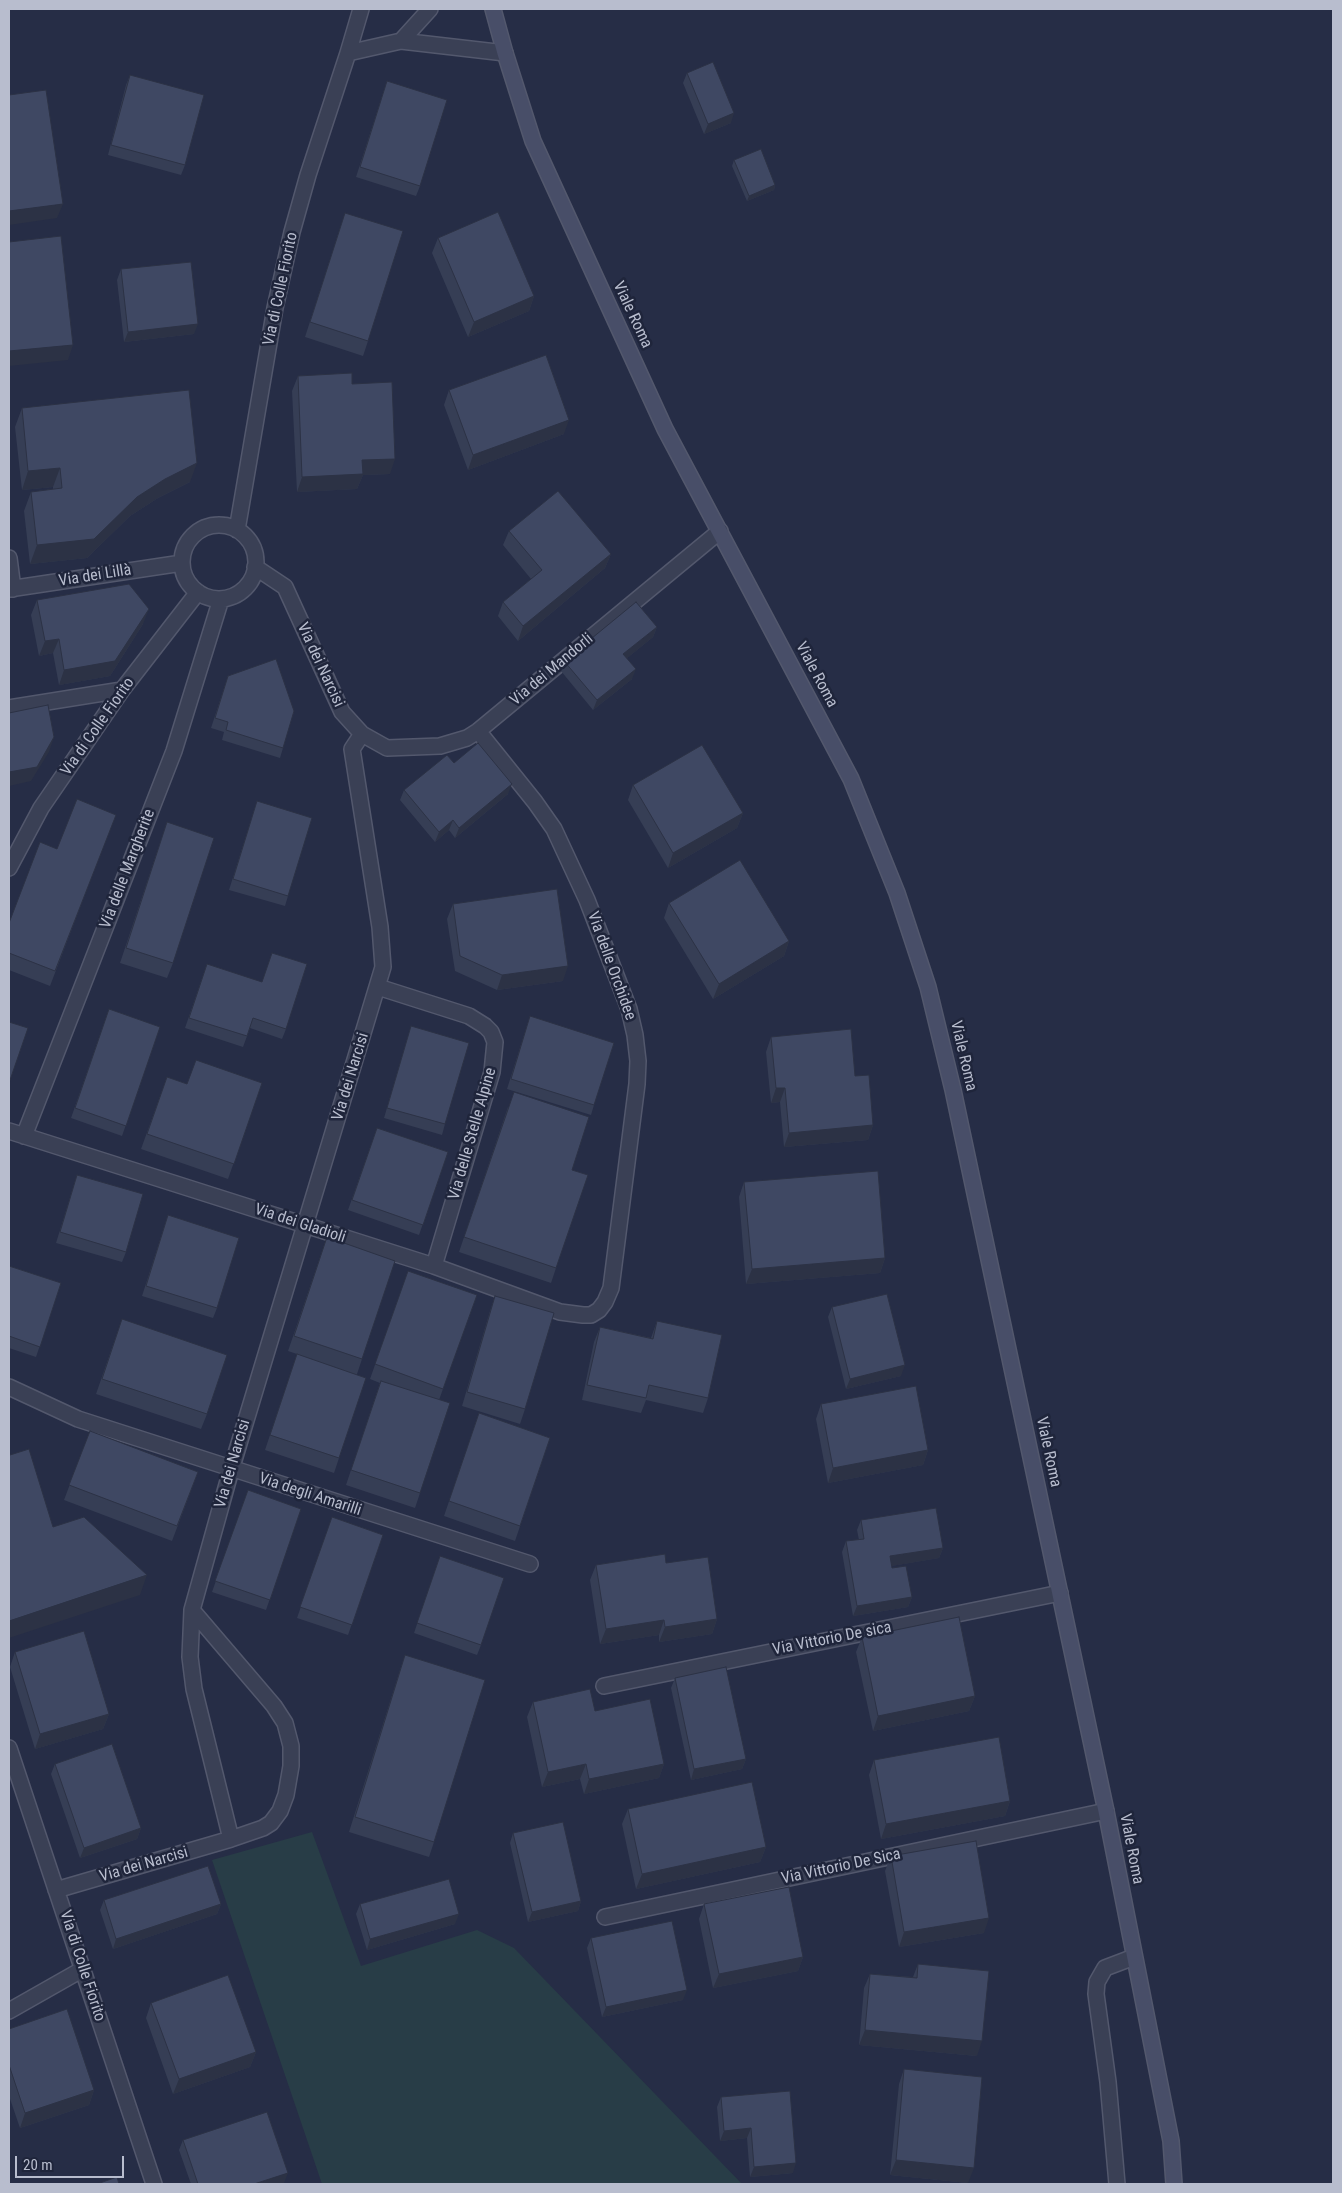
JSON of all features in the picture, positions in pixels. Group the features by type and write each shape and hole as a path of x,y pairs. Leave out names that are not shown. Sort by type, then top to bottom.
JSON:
{"street":[{"name":"Via di Colle Fiorito","path":"237,530 275,308 292,232 308,175 361,9"},
{"path":"401,41 430,9"},
{"name":"Viale Roma","path":"493,9 533,141 665,429 851,779 897,893 922,968 942,1039 1106,1811 1171,2141 1174,2184"},
{"path":"348,53 401,41 505,53"},
{"path":"215,525 237,530 252,545 255,567 252,579 244,589 233,596 221,599 209,598 198,592 184,575 183,552 188,542 204,528 215,525"},
{"name":"Via dei Mandorli","path":"362,734 387,748 424,748 452,744 478,731 720,531"},
{"path":"9,558 11,589"},
{"name":"Via dei Lillà","path":"11,589 182,563"},
{"name":"Via dei Narcisi","path":"231,1839 194,1689 190,1657 192,1610 231,1470 383,966 382,947 352,749 362,734 342,712 285,587 255,567"},
{"name":"Via di Colle Fiorito","path":"9,868 41,808 122,690 198,592"},
{"name":"Via delle Margherite","path":"24,1136 174,751 221,599"},
{"path":"9,708 122,690"},
{"name":"Via delle Orchidee","path":"478,731 535,802 554,829 587,900 629,1009 636,1034 637,1084 611,1288 605,1302 599,1310 591,1315"},
{"name":"Via delle Stelle Alpine","path":"378,987 469,1016 491,1032 495,1042 492,1072 434,1266"},
{"name":"Via dei Gladioli","path":"9,1131 434,1266 560,1312 591,1315"},
{"name":"Via degli Amarilli","path":"9,1387 78,1419 231,1470 530,1564"},
{"name":"Via Vittorio De sica","path":"604,1686 1060,1593"},
{"name":"Via dei Narcisi","path":"56,1890 263,1828 271,1823 280,1811 286,1795 291,1766 291,1746 285,1723 274,1706 192,1610"},
{"name":"Via di Colle Fiorito","path":"9,1748 154,2184"},
{"name":"Via Vittorio De Sica","path":"605,1917 1106,1811"},
{"path":"1117,2184 1108,2082 1096,1994 1097,1982 1105,1968 1134,1957"},
{"path":"9,2011 83,1969"}],"shaded area":[{"path":"312,1832 361,1966 477,1930 514,1948 742,2184 322,2184 212,1860"}],"building":[{"path":"713,62 734,113 708,124 687,73"},
{"path":"130,75 204,95 185,165 111,145"},
{"path":"387,81 447,100 420,186 360,167"},
{"path":"46,90 63,204 9,211 9,95"},
{"path":"761,149 775,185 749,196 734,160"},
{"path":"498,212 534,296 474,322 438,238"},
{"path":"345,213 403,231 368,341 310,322"},
{"path":"61,236 73,345 9,351 9,242"},
{"path":"191,262 198,324 128,332 121,269"},
{"path":"546,355 569,420 473,455 449,390"},
{"path":"352,373 352,384 392,382 395,459 362,460 363,474 302,477 298,376"},
{"path":"189,390 197,463 165,479 137,497 94,539 37,545 31,492 62,488 60,468 28,471 22,408"},
{"path":"558,491 611,554 523,626 503,602 542,570 509,531"},
{"path":"129,584 149,609 115,661 64,670 59,639 45,641 37,600"},
{"path":"636,602 657,627 623,654 636,669 597,700 564,661"},
{"path":"276,659 294,711 283,748 226,730 228,722 215,718 228,676"},
{"path":"48,705 54,737 37,767 9,772 9,713"},
{"path":"478,743 512,784 459,828 453,820 439,832 404,790 447,755 454,763"},
{"path":"702,745 743,813 673,853 633,785"},
{"path":"77,799 116,815 55,971 9,953 9,923 40,842 57,849"},
{"path":"257,801 312,818 288,896 233,879"},
{"path":"167,822 214,838 173,963 126,948"},
{"path":"740,860 789,941 719,984 669,903"},
{"path":"557,889 568,966 502,975 460,956 453,904"},
{"path":"272,953 307,964 286,1029 253,1018 247,1036 189,1018 207,964 262,982"},
{"path":"109,1009 160,1027 126,1126 75,1108"},
{"path":"530,1016 614,1043 594,1105 511,1079"},
{"path":"9,1022 28,1028 9,1083"},
{"path":"411,1026 469,1043 445,1124 387,1108"},
{"path":"851,1029 855,1076 869,1075 873,1125 789,1133 785,1088 776,1088 771,1037"},
{"path":"196,1060 262,1083 234,1164 147,1134 167,1077 187,1084"},
{"path":"514,1092 589,1117 572,1170 588,1175 556,1268 464,1237"},
{"path":"377,1128 448,1152 423,1225 352,1200"},
{"path":"878,1171 885,1258 752,1269 744,1182"},
{"path":"77,1175 143,1194 126,1252 60,1232"},
{"path":"168,1215 239,1238 217,1308 146,1286"},
{"path":"327,1237 395,1261 362,1359 294,1336"},
{"path":"9,1266 61,1283 40,1347 9,1336"},
{"path":"408,1271 477,1295 443,1389 375,1364"},
{"path":"887,1294 905,1365 850,1379 832,1307"},
{"path":"495,1296 554,1313 525,1409 467,1392"},
{"path":"122,1319 227,1355 207,1414 102,1379"},
{"path":"657,1321 722,1335 708,1398 649,1385 646,1398 587,1385 600,1327 653,1339"},
{"path":"297,1354 366,1378 339,1458 270,1435"},
{"path":"381,1381 450,1403 420,1493 351,1470"},
{"path":"916,1386 928,1450 833,1468 821,1404"},
{"path":"479,1413 550,1438 520,1526 449,1501"},
{"path":"90,1431 198,1472 177,1526 69,1485"},
{"path":"29,1449 53,1527 84,1517 147,1575 9,1621 9,1451 10,1455"},
{"path":"248,1490 301,1509 270,1600 215,1581"},
{"path":"936,1508 943,1548 890,1556 892,1568 906,1566 912,1597 857,1606 846,1541 864,1539 861,1520"},
{"path":"332,1517 383,1535 352,1625 300,1607"},
{"path":"665,1554 666,1563 708,1557 717,1619 665,1627 664,1620 606,1629 596,1565"},
{"path":"440,1556 504,1578 481,1645 417,1623"},
{"path":"959,1617 975,1696 878,1716 862,1637"},
{"path":"84,1631 109,1714 40,1734 15,1652"},
{"path":"405,1655 485,1680 434,1842 355,1817"},
{"path":"726,1667 746,1759 694,1769 675,1678"},
{"path":"590,1689 595,1711 650,1699 664,1764 589,1779 586,1764 548,1772 533,1702"},
{"path":"999,1737 1010,1801 886,1824 874,1760"},
{"path":"112,1744 141,1828 84,1848 55,1764"},
{"path":"752,1782 766,1847 642,1874 628,1809"},
{"path":"563,1822 581,1901 532,1912 513,1833"},
{"path":"976,1841 989,1918 904,1932 891,1856"},
{"path":"208,1866 221,1904 116,1939 104,1900"},
{"path":"449,1879 459,1914 370,1939 360,1904"},
{"path":"789,1887 803,1957 719,1974 704,1904"},
{"path":"672,1921 687,1990 606,2007 591,1938"},
{"path":"918,1964 989,1971 982,2041 865,2030 870,1974 917,1978"},
{"path":"228,1975 256,2052 179,2079 151,2003"},
{"path":"67,2009 94,2090 25,2113 9,2065 9,2029"},
{"path":"904,2069 982,2077 974,2168 896,2160"},
{"path":"790,2091 796,2163 754,2167 751,2128 724,2131 721,2097"},
{"path":"267,2112 288,2173 254,2184 198,2184 183,2140"},
{"path":"117,2177 119,2184 97,2184"}]}
